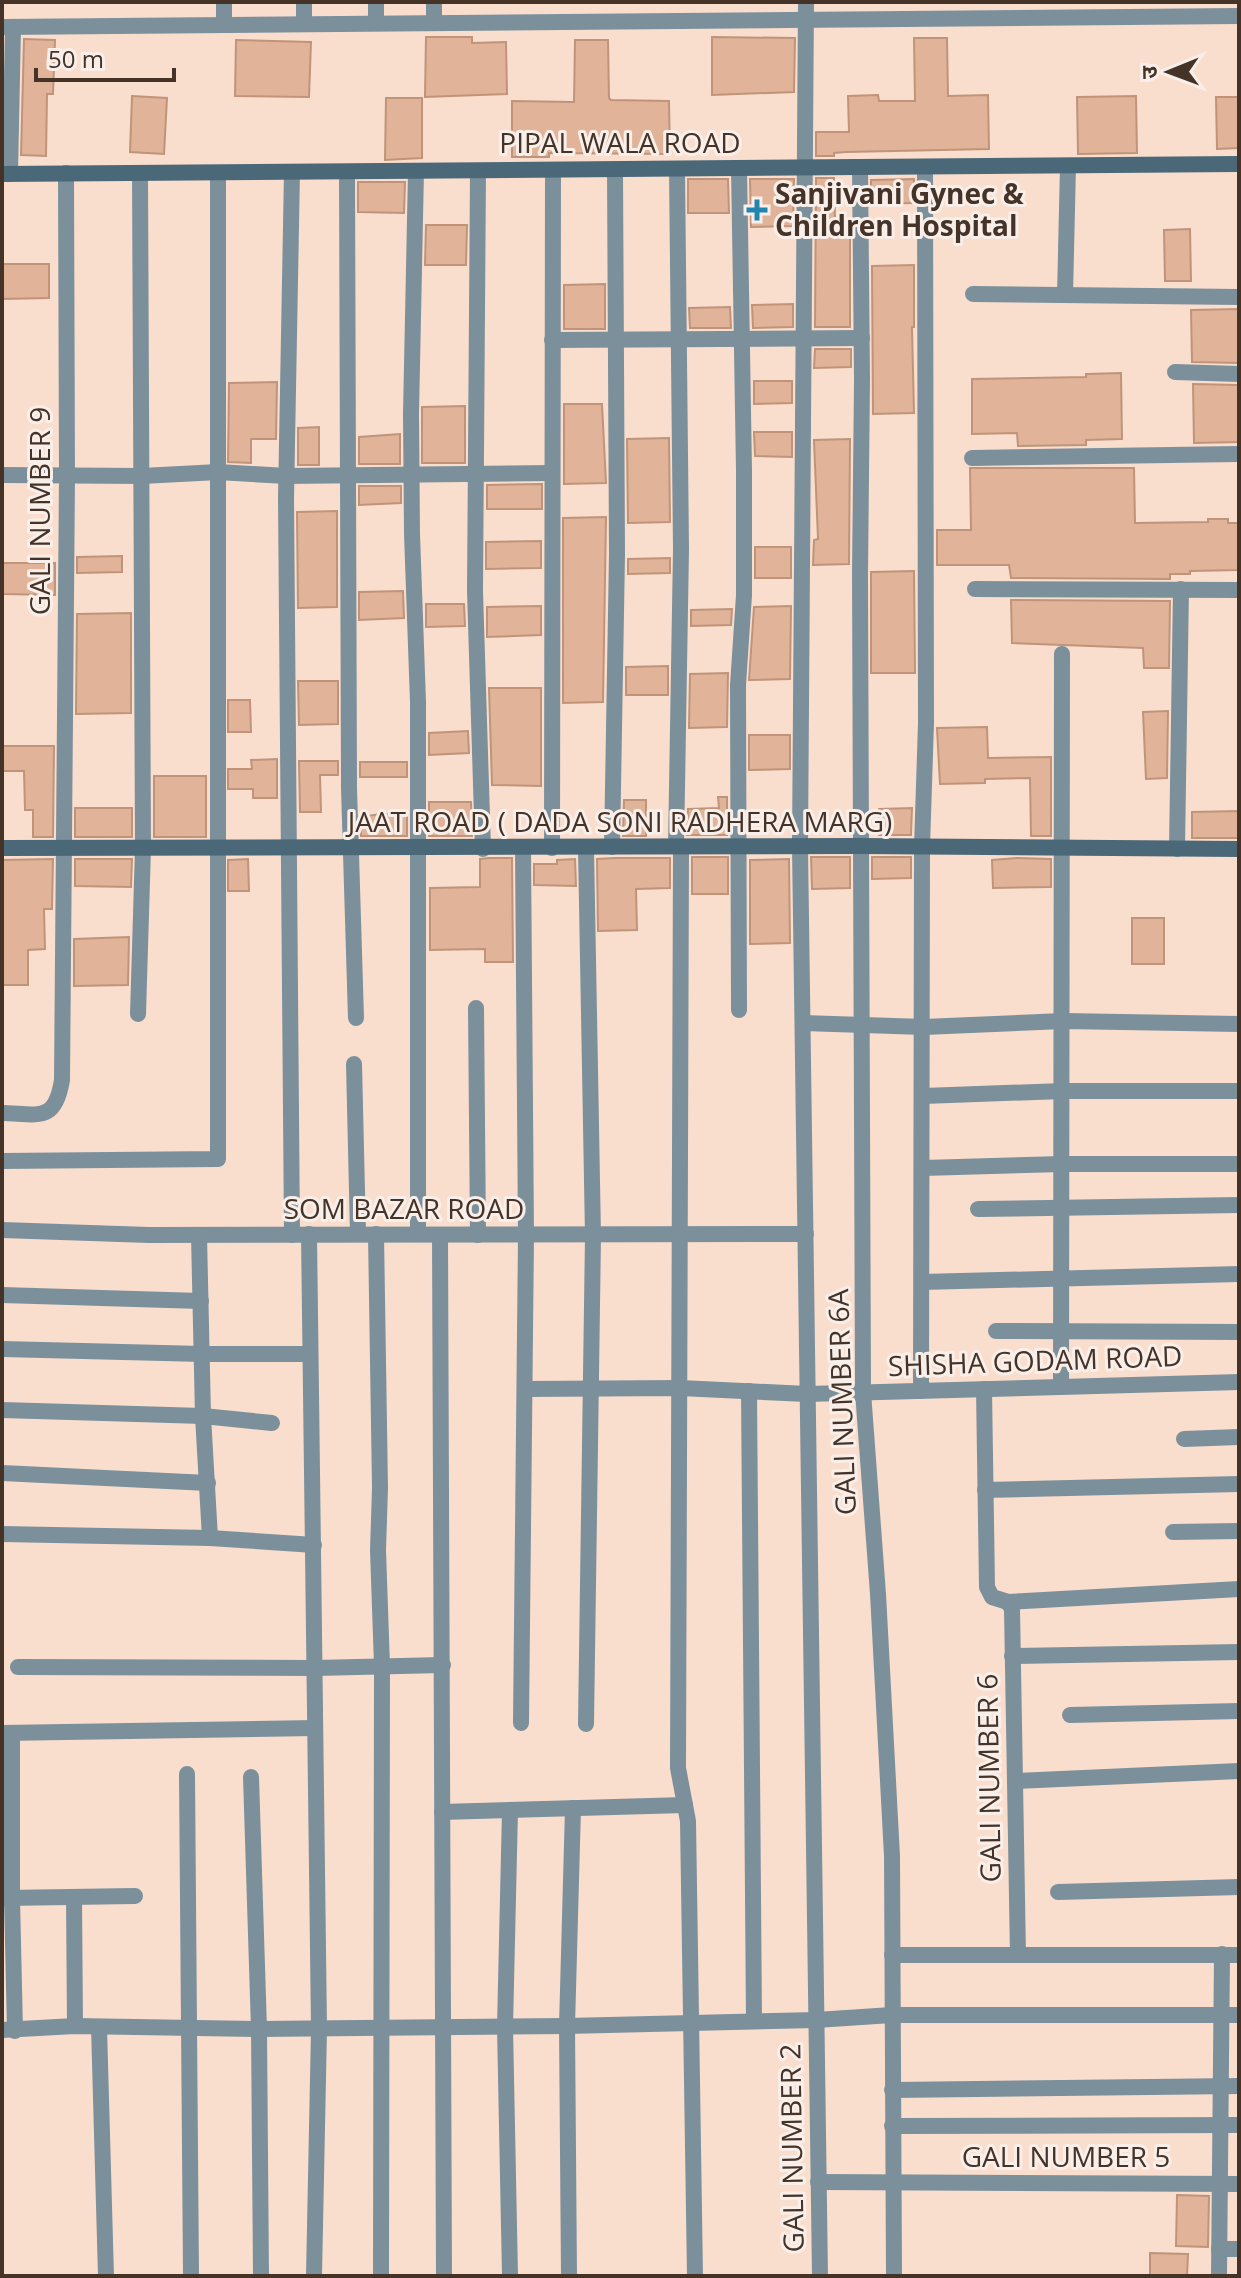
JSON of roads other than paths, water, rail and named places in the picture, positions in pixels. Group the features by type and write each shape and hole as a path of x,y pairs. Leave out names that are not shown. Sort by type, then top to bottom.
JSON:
{"street":[{"path":"224,2 224,23"},
{"path":"304,2 304,22"},
{"path":"376,2 376,22"},
{"path":"434,2 434,21"},
{"path":"6,174 8,27 434,21 806,10 1233,11"},
{"name":"GALI NUMBER 2","path":"806,10 800,847 820,2276"},
{"name":"PIPAL WALA ROAD","path":"6,174 1239,164"},
{"path":"1065,295 1068,166"},
{"name":"GALI NUMBER 6A","path":"860,167 863,1392 892,1856 892,2015"},
{"path":"921,1391 922,847 926,723 925,167"},
{"path":"739,168 744,595 738,685 739,1010"},
{"path":"677,169 682,1235 678,1768 688,1821 695,2276"},
{"path":"552,848 553,170"},
{"path":"612,847 617,554 615,170"},
{"path":"416,171 411,474 418,702 418,1234"},
{"path":"478,171 475,591 483,849"},
{"path":"292,172 286,476 288,848 301,1234 310,1354 314,1545 319,2029 314,2276"},
{"path":"347,172 348,759 356,1018"},
{"name":"GALI NUMBER 9","path":"2,1113 42,1114 59,1101 62,1080 66,173"},
{"path":"138,1014 143,848 140,173"},
{"path":"2,1161 218,1159 215,848 218,173"},
{"path":"973,294 1239,297"},
{"path":"552,340 862,338"},
{"path":"1175,372 1239,374"},
{"path":"972,458 1239,454"},
{"path":"2,475 552,473"},
{"path":"975,589 1239,590"},
{"path":"1177,849 1181,589"},
{"path":"1061,1387 1062,654"},
{"name":"JAAT ROAD ( DADA SONI RADHERA MARG)","path":"2,848 860,846 1239,849"},
{"path":"521,1723 526,1235 523,848"},
{"path":"586,848 593,1236 586,1724"},
{"path":"476,1008 478,1235"},
{"path":"803,1023 924,1027 1063,1021 1239,1024"},
{"path":"354,1064 358,1234"},
{"path":"923,1096 1063,1091 1239,1091"},
{"path":"923,1168 1239,1164"},
{"path":"978,1209 1239,1205"},
{"name":"SOM BAZAR ROAD","path":"2,1230 199,1235 806,1234"},
{"path":"376,1234 382,1666 381,2276"},
{"path":"199,1235 203,1416 210,1538"},
{"path":"440,1235 444,2276"},
{"path":"922,1282 1239,1274"},
{"path":"2,1295 201,1301"},
{"path":"996,1331 1239,1332"},
{"path":"2,1349 310,1354"},
{"name":"SHISHA GODAM ROAD","path":"525,1389 680,1388 807,1394 1239,1382"},
{"path":"984,1389 987,1587 992,1597 1008,1602 1239,1589"},
{"path":"749,1391 754,2021"},
{"path":"2,1410 203,1416 272,1423"},
{"path":"1184,1439 1239,1437"},
{"path":"2,1473 208,1483"},
{"path":"985,1490 1239,1484"},
{"path":"1173,1532 1239,1531"},
{"path":"2,1534 210,1538 314,1545"},
{"name":"GALI NUMBER 6","path":"1008,1602 1012,1609 1018,1955"},
{"path":"1012,1656 1239,1652"},
{"path":"18,1667 443,1665"},
{"path":"1070,1715 1239,1711"},
{"path":"315,1728 7,1733 9,2030 75,2026 259,2029 505,2027 816,2020 892,2015 1230,2014"},
{"path":"1015,1781 1239,1771"},
{"path":"187,1774 191,2276"},
{"path":"251,1777 259,2029 261,2276"},
{"path":"442,1812 685,1805"},
{"path":"569,2276 567,2026 573,1808"},
{"path":"510,1810 505,2027 510,2276"},
{"path":"1058,1892 1239,1887"},
{"path":"7,1898 135,1896"},
{"path":"74,1897 75,2026"},
{"path":"1219,2276 1220,2086 1230,2014 1222,1954"},
{"path":"892,1955 1239,1955"},
{"path":"892,2015 894,2276"},
{"path":"99,2027 106,2276"},
{"path":"892,2090 1239,2086"},
{"path":"892,2126 1239,2125"},
{"name":"GALI NUMBER 5","path":"818,2182 1239,2184"},
{"path":"1219,2249 1239,2249"}],"place":[{"name":"Sanjivani Gynec & Children Hospital","path":"757,210"}]}
